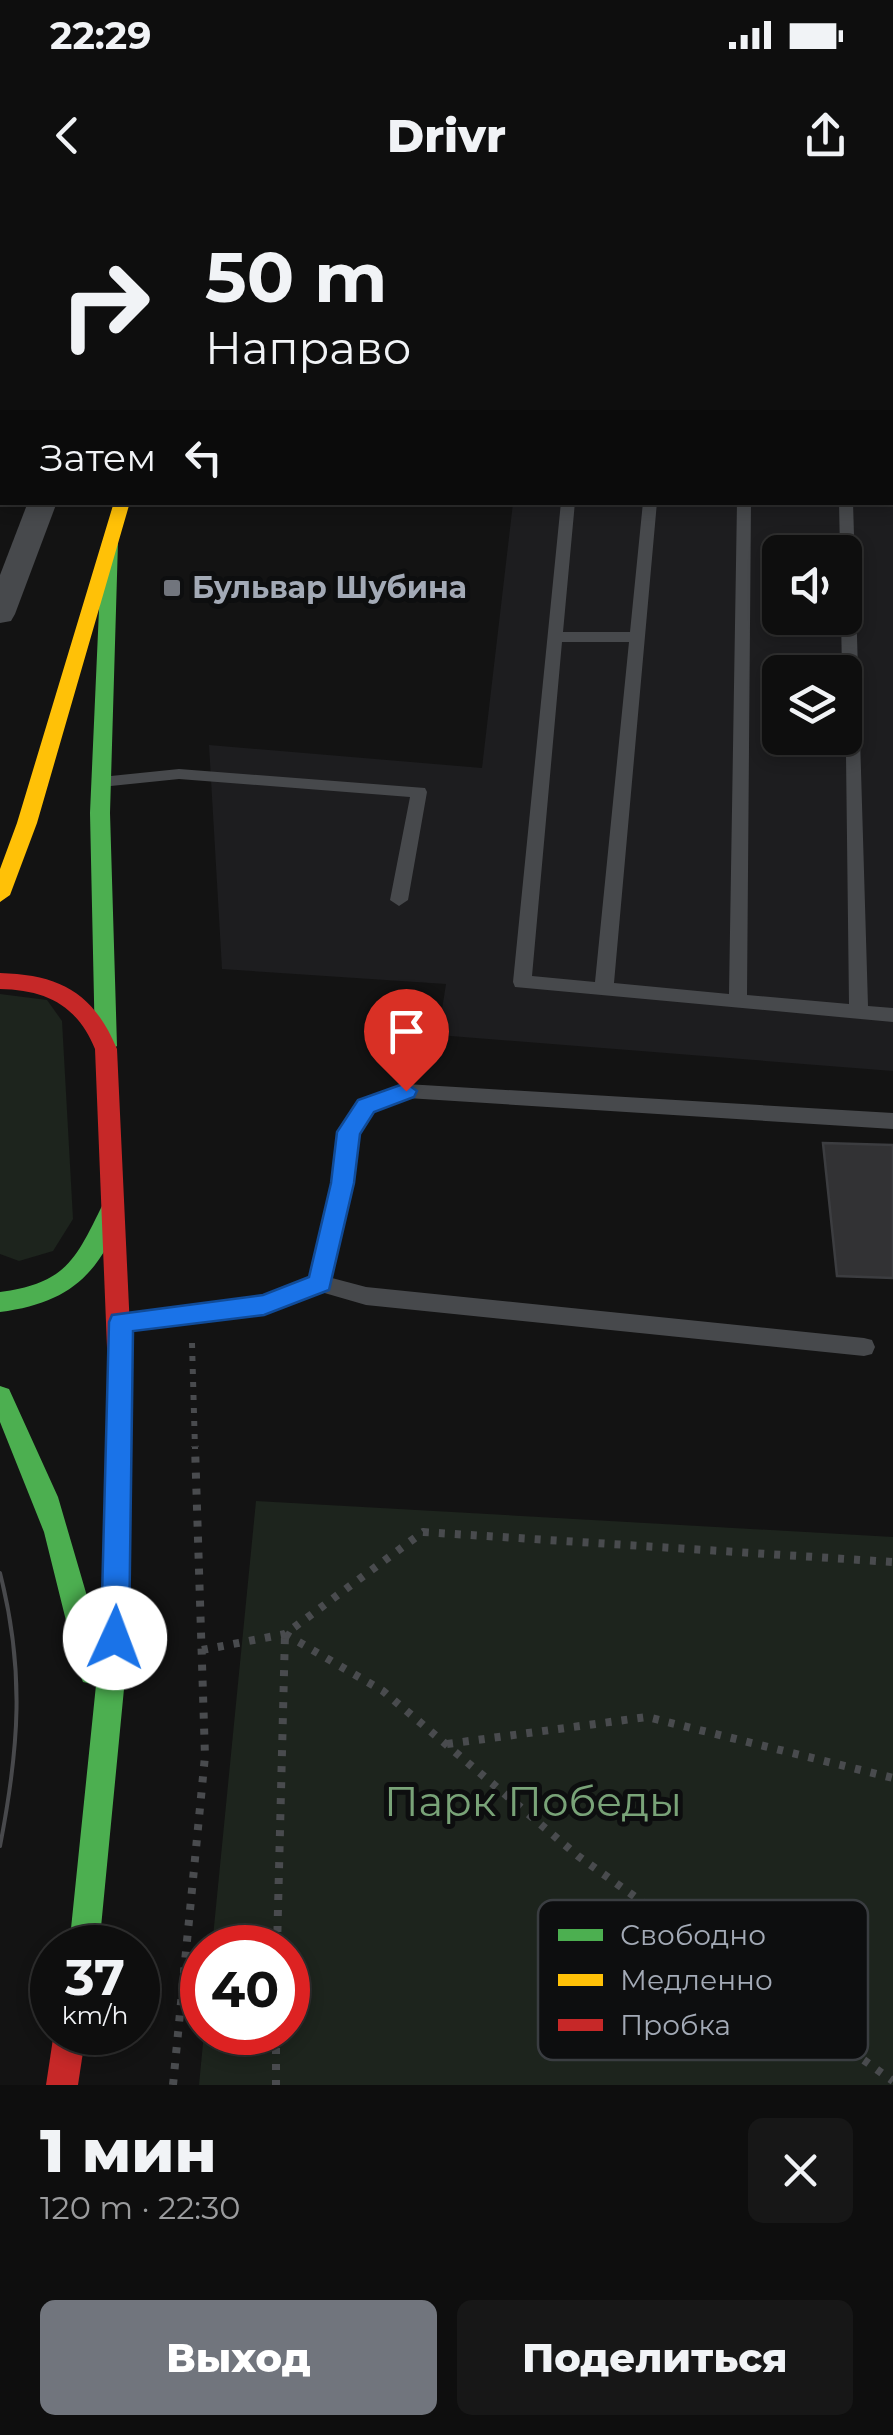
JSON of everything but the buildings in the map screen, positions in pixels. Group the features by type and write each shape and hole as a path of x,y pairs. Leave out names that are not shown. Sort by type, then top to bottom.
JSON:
{"main road":[{"path":"0,895 27,822 121,505"},
{"path":"87,1925 115,1638 121,1322 106,1049 100,782 110,542"},
{"path":"0,981 29,981 68,992 93,1013 106,1049"},
{"path":"0,1302 36,1297 77,1274 94,1258 104,1241 113,1206"},
{"path":"0,1397 40,1475 72,1577 92,1670 104,1770"},
{"path":"62,2085 67,2055"}],"street":[{"path":"0,614 42,505"}],"lane":[{"path":"730,200 820,200"},
{"path":"568,505 522,982 893,1014"},
{"path":"604,989 650,505"},
{"path":"738,1001 744,505"},
{"path":"846,505 859,1012"},
{"path":"556,637 638,636"},
{"path":"100,782 178,774 418,792 399,900"},
{"path":"320,1283 342,1183 348,1132 366,1106 406,1091 893,1121"},
{"path":"121,1322 264,1305 320,1283 366,1296 864,1347"}],"path":[{"path":"172,2085 205,1756 191,1314"},
{"path":"202,1650 285,1634 424,1532 893,1562"},
{"path":"285,1634 383,1690 578,1856 640,1900"},
{"path":"277,1925 278,1755 285,1634"},
{"path":"445,1744 647,1717 893,1778"},
{"path":"276,2055 276,2085"},
{"path":"864,2060 893,2081"}],"shaded area":[{"path":"513,505 893,505 893,1071 438,1035 446,984 222,969 209,745 482,768"}],"green space":[{"path":"0,994 47,1000 62,1021 73,1219 53,1251 19,1261 0,1254"},
{"name":"Парк Победы","path":"256,1501 893,1537 893,2085 199,2085 202,2055 310,2055 310,1925 214,1925"}],"tram line":[{"path":"0,1573 16,1677 12,1776 0,1846"}],"traffic: fast":[{"path":"106,1046 100,813 110,542"},
{"path":"0,1302 41,1294 72,1275 95,1247 112,1209"},
{"path":"86,1925 115,1637 120,1372"},
{"path":"0,1397 32,1464 57,1532 93,1673"}],"traffic: slow":[{"path":"0,895 27,823 121,505"}],"traffic: jam":[{"path":"0,981 36,984 66,996 90,1017 106,1049 120,1372"},
{"path":"62,2085 67,2055"}],"place":[{"name":"Бульвар Шубина","path":"172,588"}],"route":[{"path":"115,1638 121,1322 264,1305 320,1283 342,1183 348,1132 366,1106 406,1091"}]}
